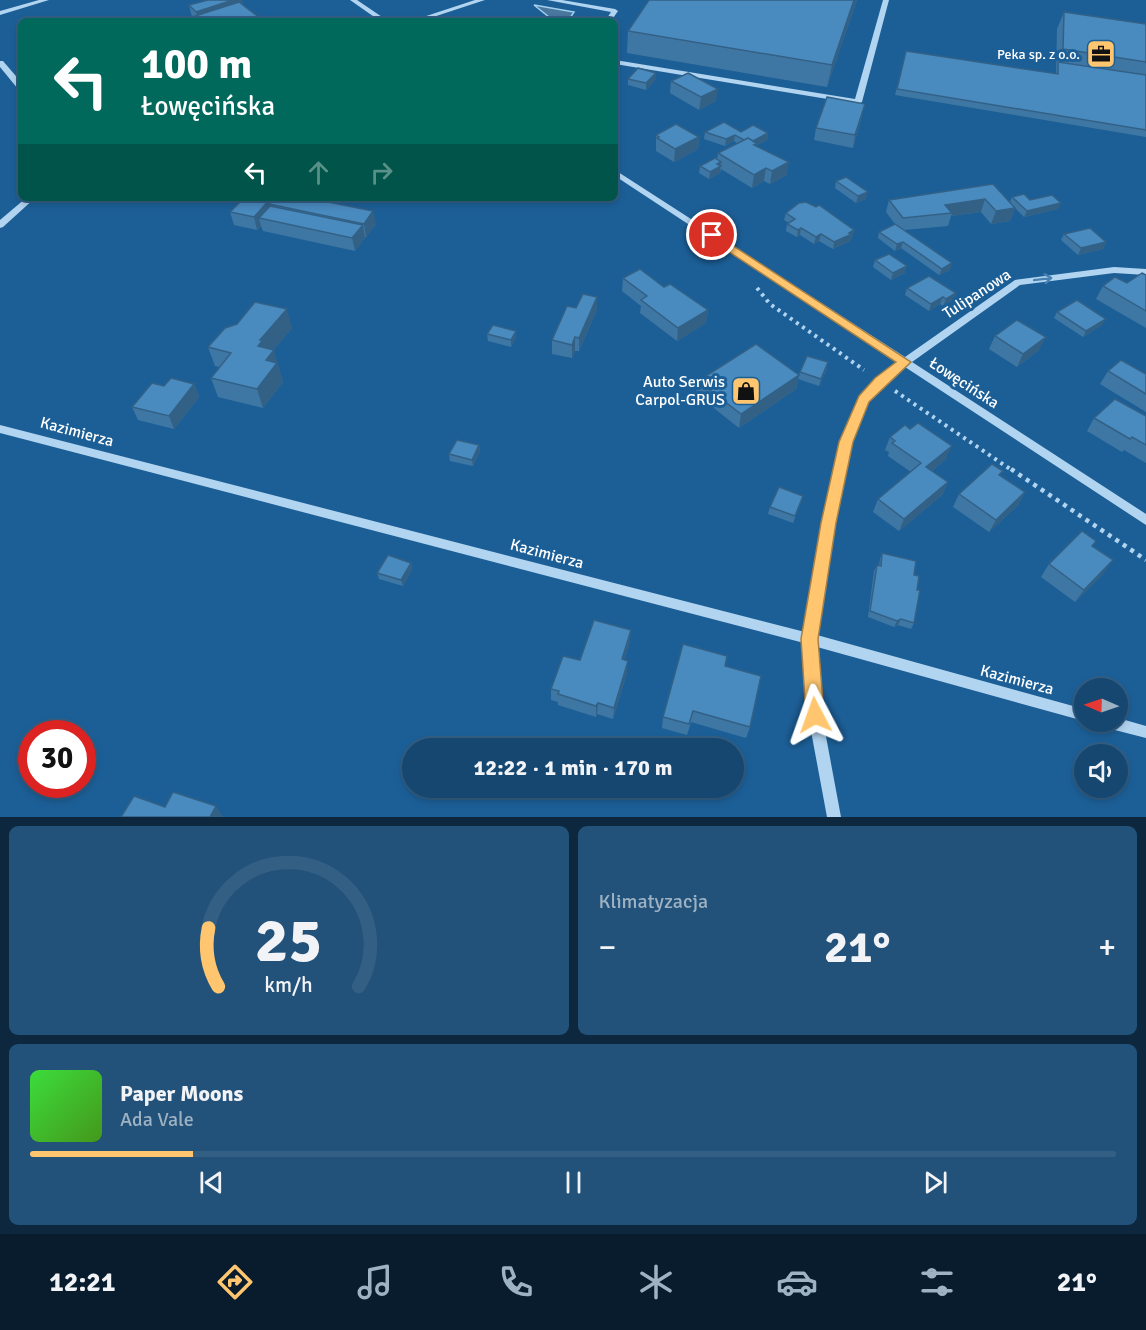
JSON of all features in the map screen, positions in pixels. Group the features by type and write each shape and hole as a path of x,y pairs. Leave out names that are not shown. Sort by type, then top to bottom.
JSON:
{"street":[{"path":"0,13 46,0"},
{"path":"353,0 380,18"},
{"path":"424,18 482,0"},
{"path":"550,0 616,8 610,18"},
{"path":"618,62 858,102 886,0"},
{"path":"0,63 18,84"},
{"name":"Łowęcińska","path":"618,174 1146,520"},
{"path":"0,225 28,201"},
{"name":"Tulipanowa","path":"834,817 815,715 810,639 828,523 852,423 863,400 880,381 1018,282 1114,270 1146,272"},
{"name":"Kazimierza","path":"0,429 810,639 1074,712"},
{"path":"1128,727 1146,732"}],"water":[{"path":"534,5 574,12 570,18 550,18"}],"building":[{"path":"208,0 233,0 196,12 189,5"},
{"path":"649,0 854,0 832,65 628,31"},
{"path":"239,2 260,18 193,18"},
{"path":"1064,12 1146,24 1146,62 1063,49"},
{"path":"906,51 1058,74 1058,62 1146,75 1146,130 897,89"},
{"path":"638,68 656,73 646,83 628,79"},
{"path":"688,73 718,89 701,97 671,81"},
{"path":"827,97 865,104 855,135 816,128"},
{"path":"724,122 741,132 753,125 768,133 753,141 748,138 744,140 735,135 726,139 705,132"},
{"path":"676,124 699,137 675,149 657,138 659,137 656,135"},
{"path":"748,138 757,144 754,145 789,162 772,171 766,168 754,175 718,153"},
{"path":"715,158 721,162 717,164 721,166 710,172 700,166"},
{"path":"846,177 868,192 858,196 836,181"},
{"path":"993,184 1015,208 996,211 985,199 945,205 952,213 903,218 889,200"},
{"path":"1024,194 1030,200 1052,195 1061,203 1027,211 1012,197"},
{"path":"241,201 268,201 254,217 230,212"},
{"path":"272,201 323,201 373,211 364,224 269,204"},
{"path":"806,202 816,207 819,205 854,230 849,233 852,234 834,242 821,234 816,237 801,228 798,230 787,224 795,219 786,213 799,203"},
{"path":"270,206 363,225 352,238 259,218"},
{"path":"895,224 952,263 942,269 903,242 897,244 879,232"},
{"path":"1090,228 1106,242 1081,248 1064,234"},
{"path":"889,254 907,266 893,273 875,260"},
{"path":"640,269 664,287 670,284 708,310 678,328 641,300 647,296 623,278"},
{"path":"1142,273 1146,275 1146,311 1103,286 1115,277 1127,283"},
{"path":"929,276 956,293 931,304 907,288"},
{"path":"583,294 597,297 579,338 575,337 572,345 552,340 567,306 576,308"},
{"path":"1077,300 1106,319 1086,331 1057,312"},
{"path":"255,302 287,309 260,340 263,340 258,346 274,350 266,360 277,363 257,389 211,378 231,353 208,347 225,328 237,324"},
{"path":"1017,320 1046,337 1023,354 995,336"},
{"path":"493,325 516,331 511,340 487,334"},
{"name":"Auto Serwis Carpol-GRUS","path":"756,344 799,375 741,414 698,381"},
{"path":"807,356 828,362 821,379 800,372"},
{"path":"1121,360 1146,374 1146,394 1108,371"},
{"path":"171,378 194,384 169,416 132,407 152,383 164,386"},
{"path":"1115,399 1146,416 1146,445 1132,437 1130,439 1094,418"},
{"path":"918,423 952,446 926,467 948,482 904,519 878,499 921,463 892,443 895,441 890,437 905,425 910,429"},
{"path":"457,440 479,445 472,460 449,454"},
{"path":"992,464 1003,471 999,475 1025,492 996,520 959,494"},
{"path":"779,487 803,496 795,516 770,507"},
{"path":"1082,531 1096,541 1092,546 1113,560 1084,590 1049,564"},
{"path":"882,553 916,561 914,575 919,576 917,590 920,590 914,623 901,619 897,621 870,611 877,565 881,566"},
{"path":"388,555 411,563 401,580 377,573"},
{"path":"594,620 631,630 622,659 628,661 614,708 598,703 596,706 558,694 559,691 551,689 563,656 580,660"},
{"path":"683,644 727,656 725,666 761,676 750,727 693,711 689,724 663,717"},
{"path":"173,792 216,806 210,817 121,817 134,796 165,807"}],"place":[{"name":"Peka sp. z o.o.","path":"1101,54"},
{"name":"Auto Serwis Carpol-GRUS","path":"746,391"}],"route":[{"path":"712,235 905,362 880,381 863,400 846,442 828,523 810,639 815,715"}]}
